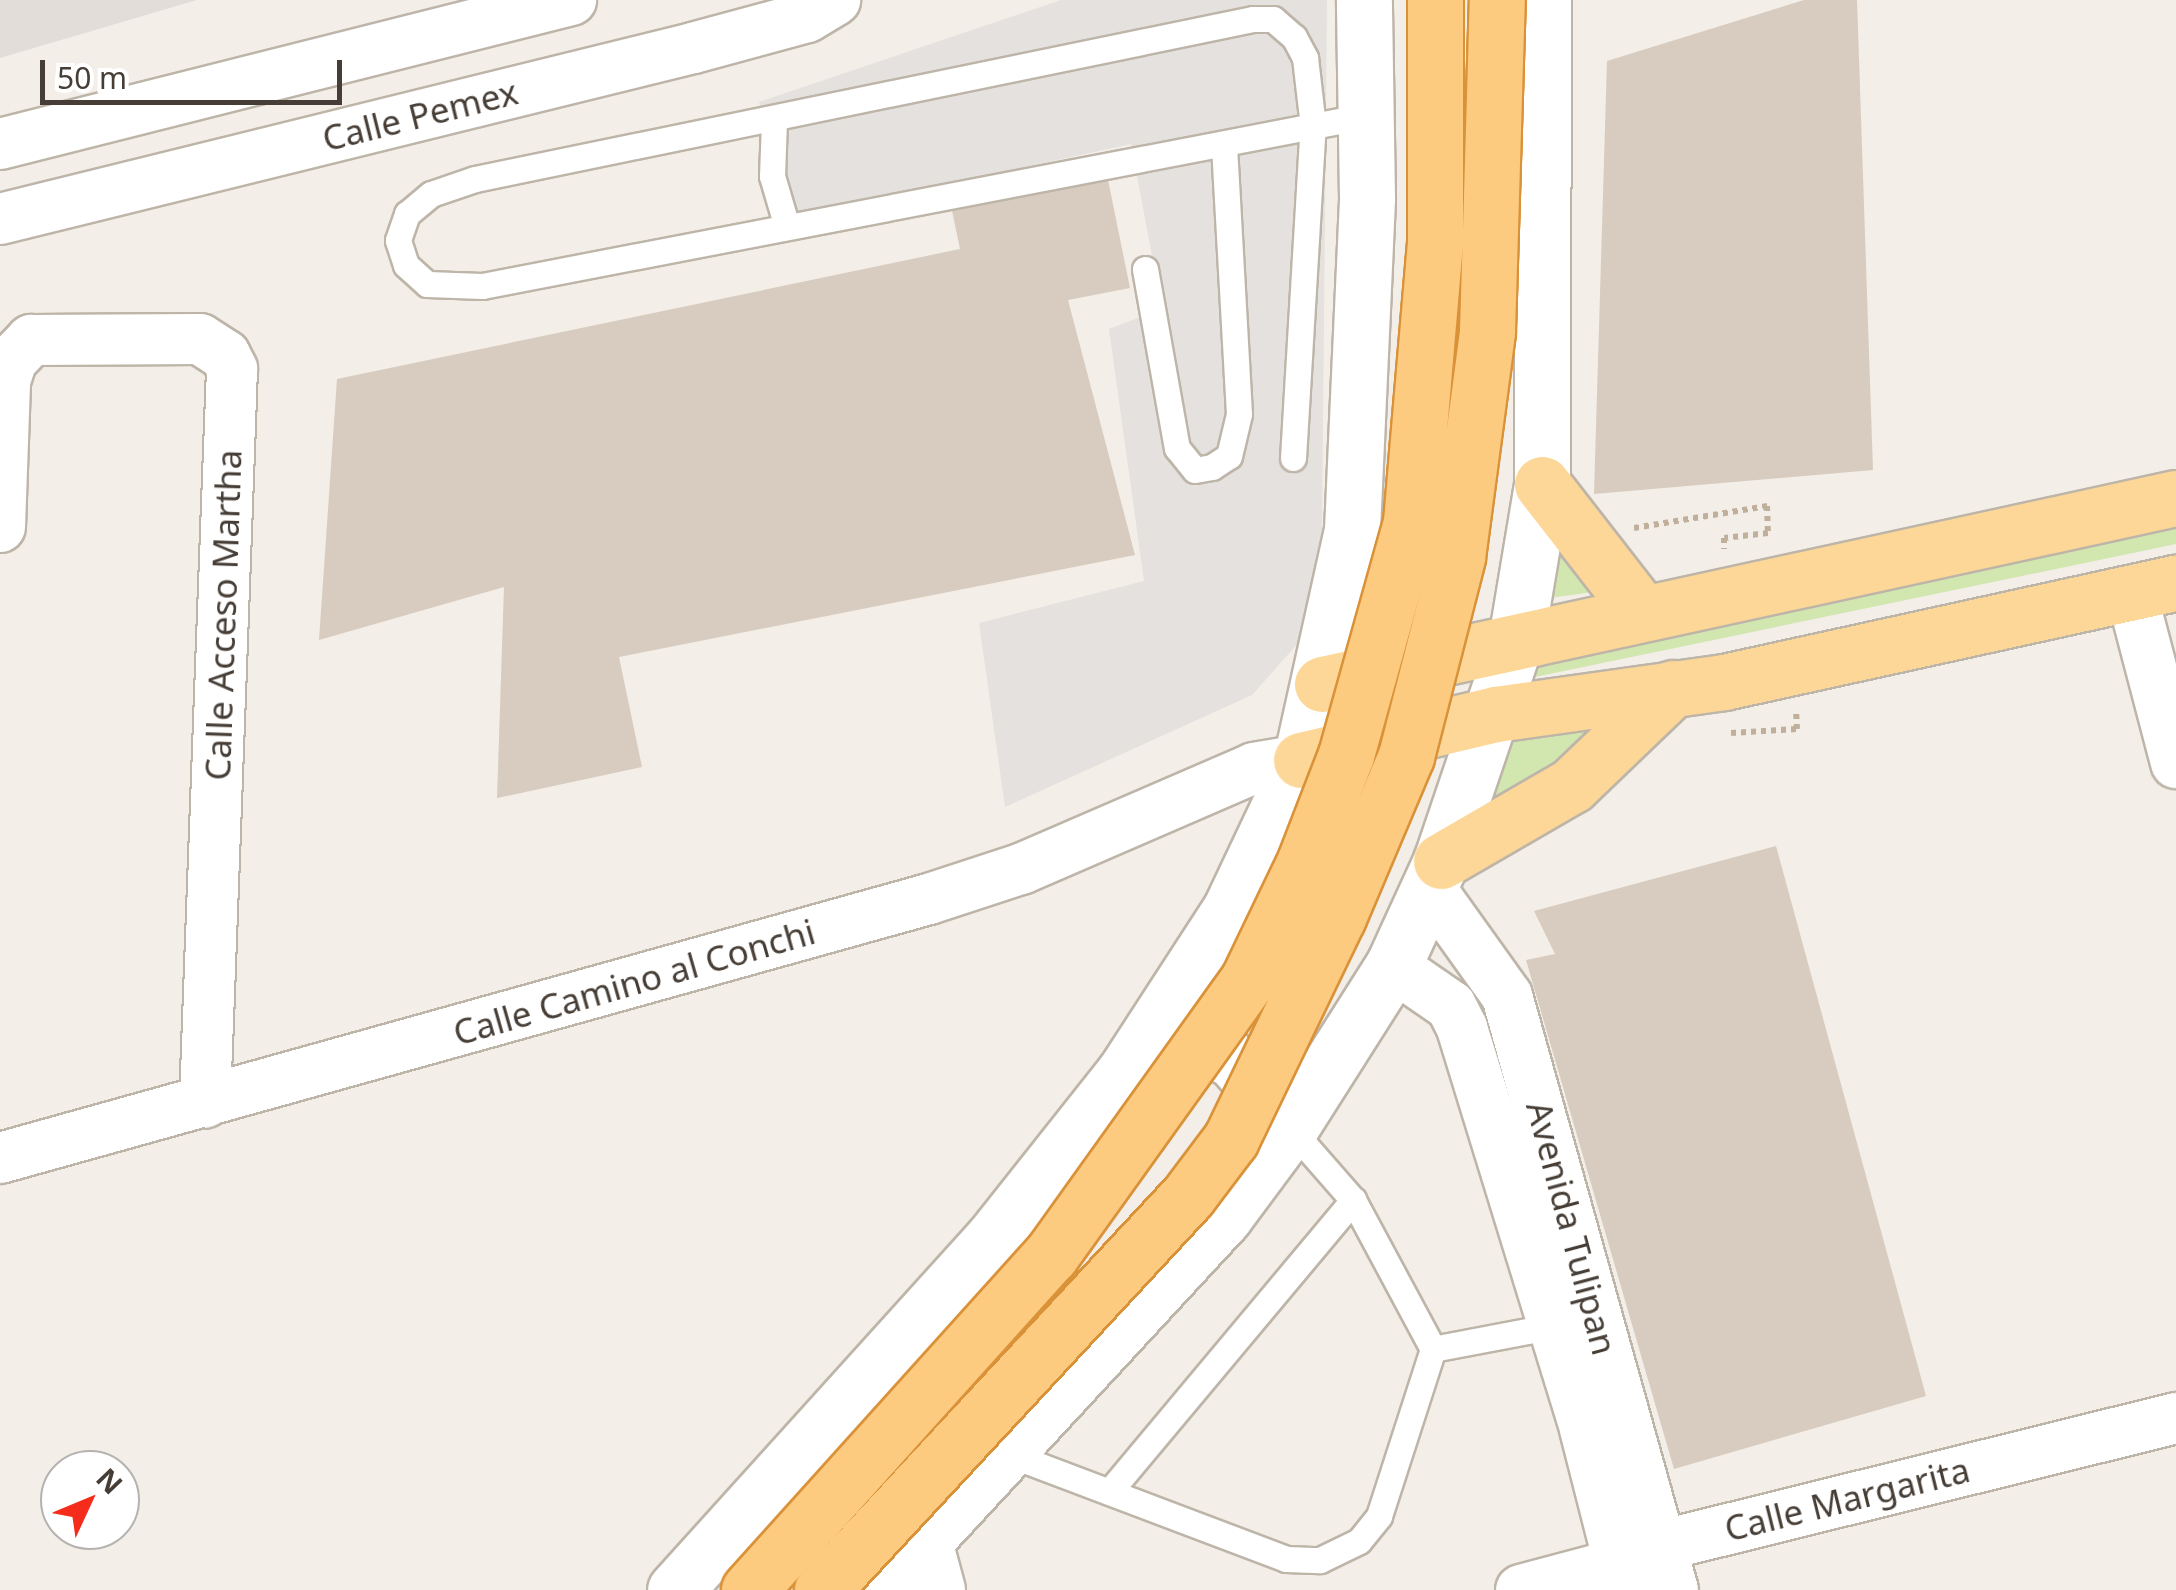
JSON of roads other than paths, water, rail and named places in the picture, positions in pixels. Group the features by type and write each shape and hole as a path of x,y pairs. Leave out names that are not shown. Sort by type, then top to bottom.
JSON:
{"highway":[{"path":"749,1590 1052,1255 1250,978 1306,861 1346,755 1410,522 1435,244 1435,0"},
{"path":"822,1590 1090,1305 1231,1140 1354,881 1406,756 1466,502 1487,332 1496,0"}],"main road":[{"path":"1542,484 1641,611"},
{"path":"1322,684 1641,611 2176,498"},
{"path":"1278,764 1496,714 1674,688 2154,587"},
{"path":"1435,874 1572,785 1674,688"}],"street":[{"path":"0,144 572,0"},
{"name":"Calle Pemex","path":"0,219 693,48 807,18 835,0"},
{"path":"675,1590 877,1372 1060,1154 1153,1031 1230,910 1278,764 1322,684 1352,530 1366,116 1364,0"},
{"path":"879,1590 1183,1265 1290,1128 1393,966 1435,874 1496,714 1516,640 1542,484 1543,0"},
{"path":"1366,116 1543,98"},
{"name":"Calle Acceso Martha","path":"0,526 5,381 12,360 44,336 200,339 216,346 232,370 205,1103"},
{"path":"2154,587 2176,763"},
{"name":"Calle Camino al Conchi","path":"0,1158 929,899 1021,869 1278,764"},
{"name":"Avenida Tulipan","path":"1435,874 1506,996 1564,1309"},
{"name":"Avenida Tulipan","path":"1393,966 1451,1006 1462,1028 1564,1309 1644,1572"},
{"path":"1153,1031 1182,1035 1234,1060 1290,1128"},
{"path":"1060,1154 1089,1212 1114,1236 1144,1254 1183,1265"},
{"name":"Calle Margarita","path":"1521,1590 1644,1572 2176,1418"},
{"path":"926,1538 940,1590"}],"lane":[{"path":"1293,458 1313,126 1305,58 1273,19 475,180 431,194 407,214 398,240 417,274 452,290 1224,144 1313,126 1366,116"},
{"path":"774,120 772,176 788,227"},
{"path":"1144,269 1177,448 1195,470 1212,466 1230,456 1239,414 1224,144"},
{"path":"1006,1453 1286,1559 1320,1560 1358,1541 1379,1516 1434,1349 1353,1200 1290,1128"},
{"path":"1109,1492 1353,1200"},
{"path":"1434,1349 1564,1309"}]}
